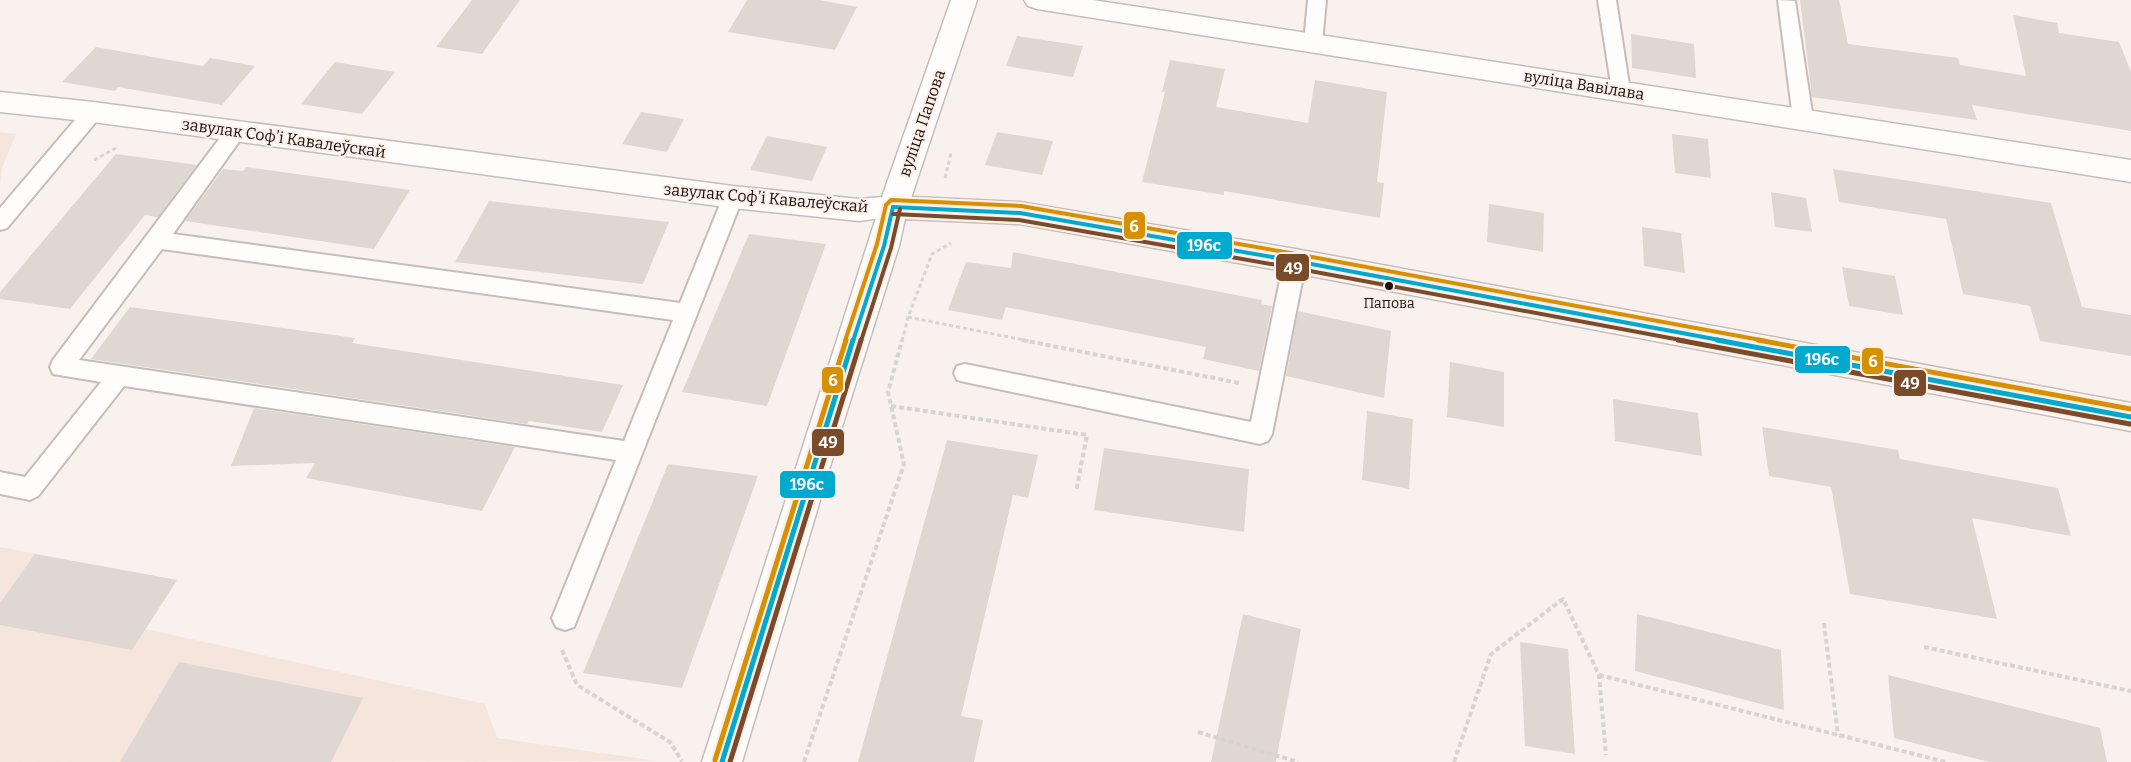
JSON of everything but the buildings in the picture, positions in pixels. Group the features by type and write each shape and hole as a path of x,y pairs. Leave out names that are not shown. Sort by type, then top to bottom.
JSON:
{"street":[{"name":"вуліца Папова","path":"722,762 824,430 884,246 893,207 964,0"},
{"name":"вуліца Вавілава","path":"1037,0 2131,171"},
{"name":"завулак Софʼі Кавалеўскай","path":"0,102 93,112 733,198 859,210 893,207 1020,213 1294,261 2131,417"}],"lane":[{"path":"1313,43 1317,0"},
{"path":"1607,0 1621,91"},
{"path":"1786,2 1803,119"},
{"path":"0,222 93,112"},
{"path":"236,131 61,367 631,452"},
{"path":"565,618 733,198"},
{"path":"157,240 687,313"},
{"path":"964,373 1260,434 1294,261"},
{"path":"0,483 30,489 118,376"}],"path":[{"path":"954,143 944,180 956,182"},
{"path":"56,156 93,160 119,147"},
{"path":"804,762 904,464 888,392 908,317 932,254 952,242"},
{"path":"908,317 1269,389"},
{"path":"891,406 1087,435 1076,492"},
{"path":"1454,762 1491,654 1563,599 1599,675 1606,755"},
{"path":"565,618 558,641 578,685 670,742 682,762"},
{"path":"1824,623 1838,735"},
{"path":"1924,647 2131,691"},
{"path":"1599,675 1946,762"},
{"path":"1198,732 1298,762"}],"shaded area":[{"path":"0,132 16,134 2,168 0,186"},
{"path":"0,547 177,580 146,629 485,704 497,738 657,761 0,762"}],"transit line":[{"name":"6","path":"715,760 817,428 877,244 886,205 891,200 1021,206 1296,254 2131,409"},
{"name":"196с","path":"893,207 1020,213 1295,261 2131,417"},
{"name":"196с","path":"722,762 824,430 884,246 893,207"},
{"name":"49","path":"730,762 831,432 891,248 900,209"},
{"name":"49","path":"893,214 1019,220 1294,268 2130,424"}],"place":[{"name":"Папова","path":"1389,286"}]}
